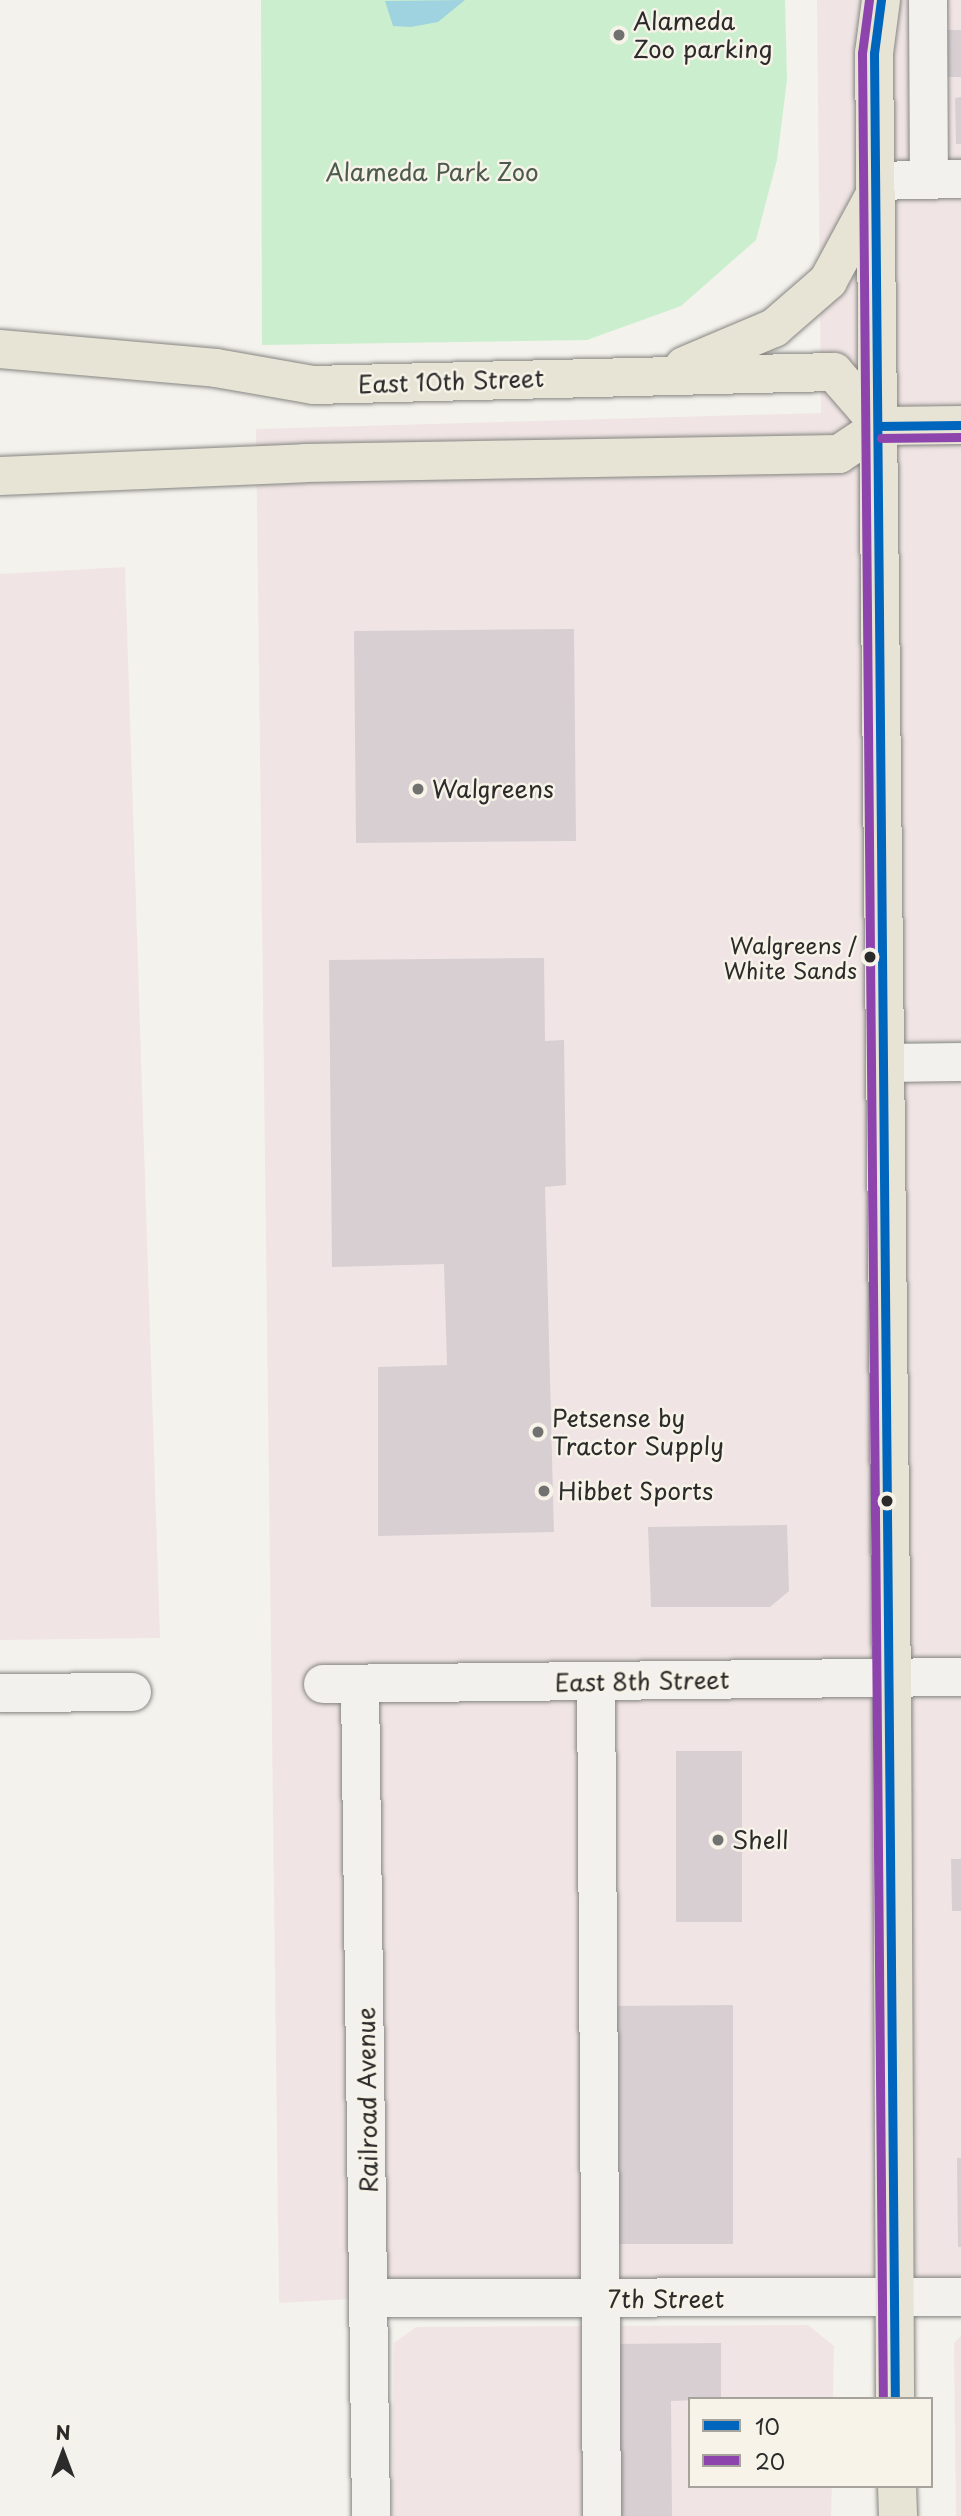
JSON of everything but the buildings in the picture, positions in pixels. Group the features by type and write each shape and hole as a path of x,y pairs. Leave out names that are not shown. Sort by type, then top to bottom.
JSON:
{"main road":[{"path":"857,0 874,53"},
{"path":"881,0 874,53 881,426 892,1678 895,2397"},
{"path":"618,376 692,364 774,328 828,281 876,187"},
{"name":"East 10th Street","path":"0,349 216,368 313,385 834,372 881,426"},
{"path":"0,476 305,463 839,454 881,426 961,425"},
{"path":"897,2488 898,2516"}],"street":[{"path":"876,187 945,179 928,0"},
{"path":"886,1063 961,1062"},
{"name":"East 8th Street","path":"341,1685 961,1677"},
{"path":"596,1681 602,2516"},
{"name":"Railroad Avenue","path":"341,1685 371,2298 371,2516"},
{"path":"0,1693 132,1692"},
{"name":"7th Street","path":"371,2298 599,2300 961,2297"}],"shaded area":[{"path":"817,0 961,0 961,2297 371,2298 279,2303 256,429 821,413"},
{"path":"125,567 160,1638 0,1640 0,574"},
{"path":"808,2325 834,2346 833,2397 688,2397 688,2488 832,2488 831,2516 392,2516 394,2343 416,2327"},
{"path":"961,2336 961,2516 956,2516 954,2343"}],"green space":[{"name":"Alameda Park Zoo","path":"261,0 785,0 787,80 777,160 756,240 681,306 587,340 262,345"}],"water":[{"path":"465,0 438,22 411,27 393,26 385,1"}],"transit line":[{"name":"20","path":"869,0 862,53 883,2397"},
{"name":"10","path":"881,0 874,53 895,2397"},
{"name":"10","path":"881,426 961,425"},
{"name":"20","path":"881,438 961,437"}],"place":[{"name":"Alameda Zoo parking","path":"619,35"},
{"name":"Walgreens","path":"418,789"},
{"name":"Walgreens / White Sands","path":"870,957"},
{"name":"Petsense by Tractor Supply","path":"538,1432"},
{"name":"Hibbet Sports","path":"544,1491"},
{"name":"Shell","path":"718,1840"}]}
